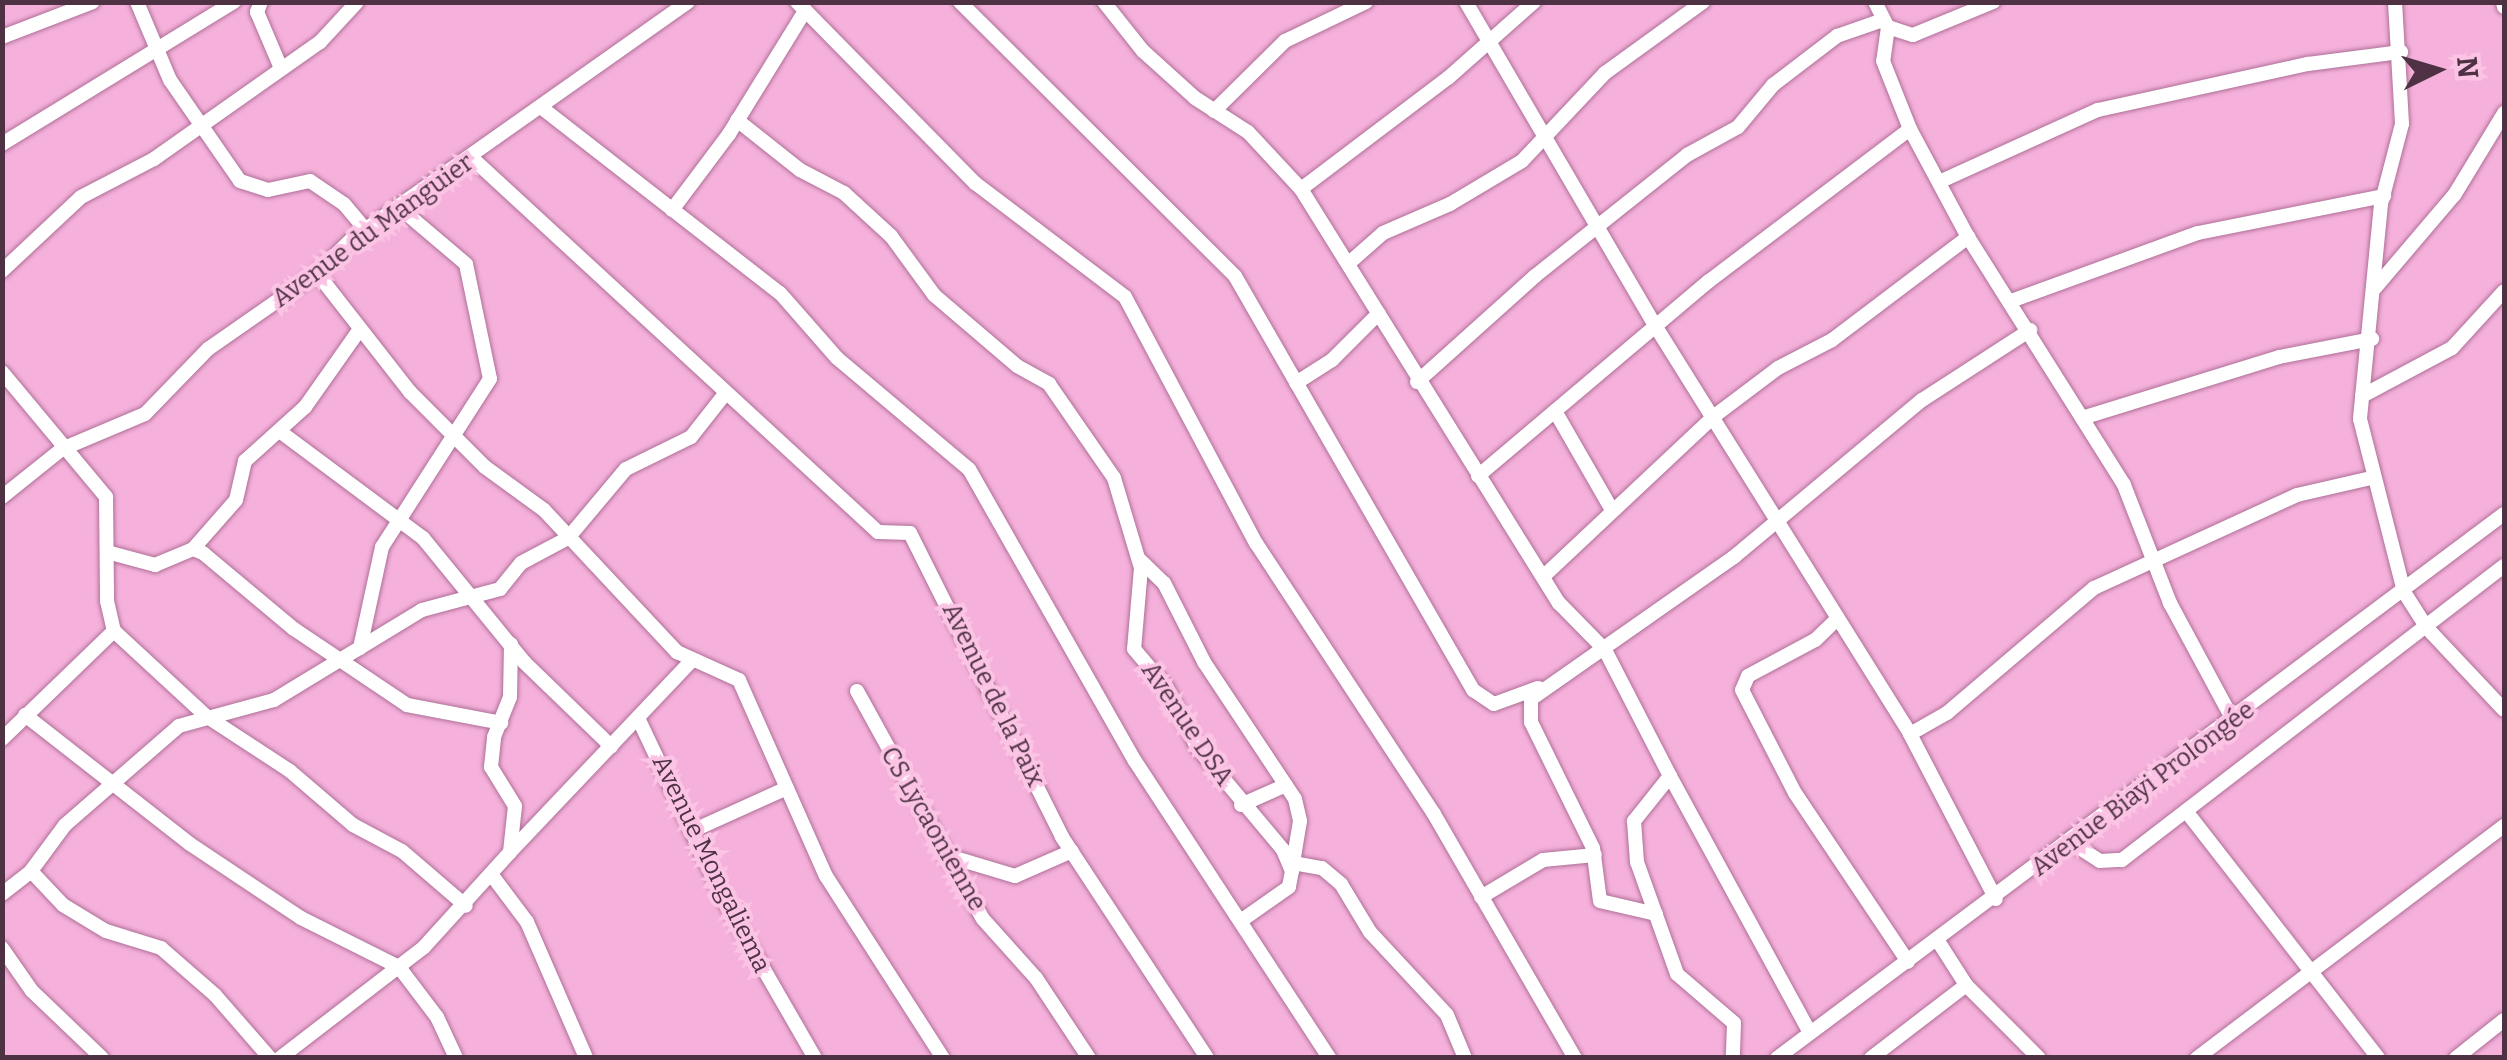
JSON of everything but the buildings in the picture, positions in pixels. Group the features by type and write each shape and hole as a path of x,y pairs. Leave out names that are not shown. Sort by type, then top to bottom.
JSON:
{"street":[{"path":"2,38 93,2"},
{"path":"137,2 160,47 170,80 240,181 268,190 310,181 344,204 366,230"},
{"path":"2,144 234,2"},
{"path":"2,270 81,197 141,168 280,66 320,42 357,2"},
{"name":"Avenue du Manguier","path":"2,496 62,449 145,414 208,349 317,272 366,230 688,2"},
{"path":"960,2 1209,244 1255,306 1473,690 1494,704 1538,688 1605,650 1780,518 1922,400 2030,330"},
{"path":"1104,2 1143,51 1214,111 1258,140 1301,190 1349,263 1417,382 1546,574 1572,620 1605,650 1809,1031"},
{"path":"1214,111 1284,41 1366,2"},
{"path":"1466,2 1656,327 1780,518 1837,619 1910,734 1996,899"},
{"path":"1301,190 1490,44 1534,2"},
{"path":"1349,263 1383,233 1450,204 1545,139 1604,74 1704,2"},
{"path":"1874,2 1886,23 1913,36 1963,9 1993,2"},
{"path":"2395,2 2401,52 2402,124 2384,196 2372,339 2362,396 2371,478 2404,592 2427,628 2504,710"},
{"path":"256,6 280,66"},
{"path":"672,210 738,120 801,7 975,184 1125,297 1256,542 1406,770 1575,1058"},
{"path":"1886,23 1882,61 1910,129 1968,236 2124,485 2152,559 2234,722"},
{"path":"1417,382 1687,154 1732,132 1773,85 1837,36 1886,23"},
{"path":"1939,182 2098,110 2308,64 2401,52"},
{"path":"542,108 780,293 837,358 969,469 1135,760 1329,1058"},
{"path":"2375,289 2455,194 2504,113"},
{"name":"Avenue DSA","path":"738,120 852,201 892,236 934,295 1056,393 1121,490 1126,529 1140,560 1134,649 1241,805 1293,867"},
{"path":"1478,476 1656,327 1793,222 1830,184 1910,129"},
{"name":"Avenue de la Paix","path":"472,158 724,395 878,532 906,532 917,542 1072,851 1207,1058"},
{"path":"2011,300 2198,233 2384,196"},
{"path":"360,648 371,577 398,520 436,472 490,379 466,264 400,208"},
{"path":"1546,574 1713,417 1778,368 1832,340 1968,236"},
{"path":"317,272 400,381 568,538 691,661 739,680 826,876 943,1058"},
{"path":"2362,396 2452,348 2504,291"},
{"path":"1296,383 1332,360 1378,313"},
{"path":"107,552 155,565 192,549 236,500 244,462 282,432 360,329"},
{"path":"2082,418 2279,356 2372,339"},
{"path":"2,372 62,449 106,497 114,632 206,716 290,771 353,825 402,851 466,906"},
{"path":"2,894 31,872 65,825 179,726 274,700 422,610 500,589 521,563 568,538 626,469 691,437 724,395"},
{"path":"1555,411 1612,510"},
{"path":"282,432 424,538 511,644 611,746"},
{"path":"1910,734 2038,640 2094,588 2297,495 2371,478"},
{"name":"Avenue Biayi Prolongée","path":"1777,1058 2234,722 2504,514"},
{"path":"192,549 408,705 501,723"},
{"path":"1140,560 1164,583 1204,662 1286,785 1300,821 1288,887 1242,920"},
{"path":"2072,843 2113,864 2504,566"},
{"path":"1140,598 1164,583"},
{"path":"1837,619 1741,686 1795,793 1908,962"},
{"path":"2,740 114,632"},
{"path":"510,852 515,806 491,767 510,697 511,644"},
{"path":"280,1058 398,966 466,906 510,852 691,661"},
{"path":"1538,688 1531,722 1595,855 1600,902 1656,914"},
{"name":"CS Lycaonienne","path":"857,691 944,855 983,919 1036,978 1090,1058"},
{"path":"26,716 301,918 398,966 437,1017 456,1058"},
{"name":"Avenue Mongaliema","path":"639,720 692,831 815,1058"},
{"path":"1670,776 1634,821 1635,852 1677,974 1734,1023 1733,1058"},
{"path":"1241,805 1286,785"},
{"path":"692,831 787,788"},
{"path":"2186,812 2378,1058"},
{"path":"2197,1058 2307,970 2358,942 2504,826"},
{"path":"944,855 1015,876 1072,851"},
{"path":"1481,898 1543,860 1595,855"},
{"path":"1293,867 1322,868 1342,884 1370,932 1447,1016 1464,1058"},
{"path":"31,872 62,905 106,931 160,948 215,995 270,1058"},
{"path":"490,874 527,922 586,1058"},
{"path":"1938,941 1966,985 2039,1058"},
{"path":"2,948 32,991 102,1058"},
{"path":"1872,1058 1966,985"},
{"path":"2456,1058 2504,1020"}]}
